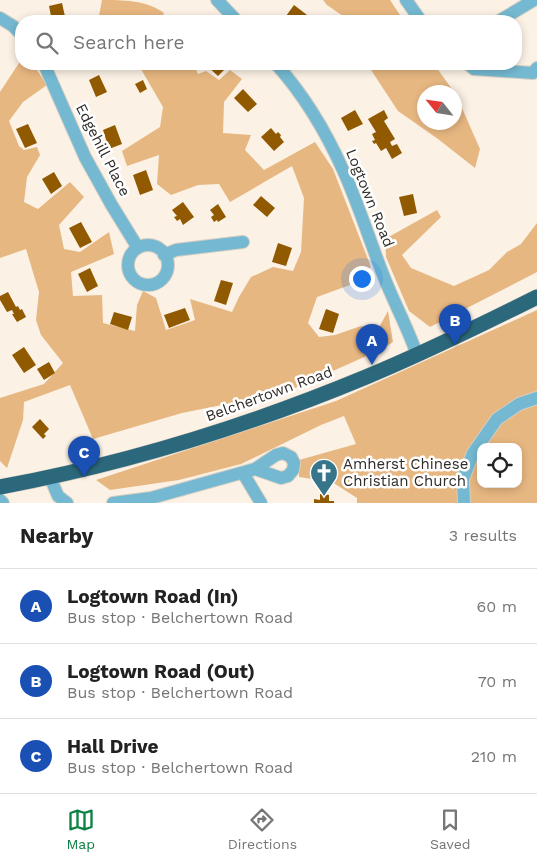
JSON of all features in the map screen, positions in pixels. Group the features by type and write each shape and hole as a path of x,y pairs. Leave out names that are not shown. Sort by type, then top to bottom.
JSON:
{"highway":[{"name":"Belchertown Road","path":"0,487 50,477 138,455 207,435 277,411 366,377 449,340 537,296"}],"street":[{"path":"217,0 231,15"},
{"path":"406,0 417,15"},
{"path":"510,15 534,0"},
{"path":"0,18 15,28"},
{"path":"488,70 532,73 537,68"},
{"name":"Edgehill Place","path":"47,70 85,157 138,248"},
{"name":"Logtown Road","path":"281,70 302,96 342,168 417,354"},
{"path":"164,255 176,250 243,242"},
{"path":"146,245 154,246 164,255 167,266 164,276 155,283 141,283 132,277 129,272 128,261 138,248 146,245"},
{"path":"464,503 463,479 473,453 497,419 519,404 537,398"},
{"path":"113,503 151,498 249,471 261,503"},
{"path":"50,477 58,496 67,503"},
{"path":"0,500 4,503"}],"shaded area":[{"path":"102,0 142,3 164,13 163,15 99,15"},
{"path":"323,0 390,0 400,15 341,15"},
{"path":"15,69 37,70 47,85 23,102 9,121 19,146 24,150 37,147 40,155 27,177 24,202 38,209 70,182 84,197 59,225 64,249 80,252 109,232 114,254 71,272 73,296 102,295 103,323 135,331 137,305 143,291 156,298 166,330 195,320 190,299 232,312 251,277 273,267 293,271 301,252 304,198 292,166 230,202 219,184 198,185 171,195 157,184 159,155 127,166 122,151 160,127 163,107 141,70 196,70 198,74 206,71 219,80 230,70 242,79 224,102 223,133 251,135 245,150 264,170 315,142 333,169 371,267 350,285 317,297 308,323 319,337 335,335 361,326 377,331 388,311 393,342 382,349 286,392 182,413 93,439 70,385 24,402 23,420 7,468 0,461 0,398 44,384 63,363 41,335 36,320 39,292 26,249 0,258 0,92"},
{"path":"371,70 438,70 449,85 417,85 417,124 398,111"},
{"path":"462,108 480,149 475,168 425,130 462,130"},
{"path":"437,210 441,217 402,255 411,268 454,286 489,270 507,252 521,244 537,223 537,272 430,327 409,311 386,257 385,239"},
{"path":"537,310 537,503 357,503 357,498 332,482 299,477 299,460 356,444 344,416 321,425 241,464 179,480 110,490 96,480 336,401"}],"building":[{"path":"62,3 65,15 51,15 49,6"},
{"path":"294,5 307,15 287,15"},
{"path":"211,70 224,70 218,76"},
{"path":"99,75 107,92 96,97 89,80"},
{"path":"143,80 147,89 140,93 135,84"},
{"path":"243,89 257,104 248,112 234,98"},
{"path":"355,110 363,124 348,131 341,118"},
{"path":"384,110 388,118 384,121 395,139 390,142 392,146 397,144 402,153 392,159 386,148 381,151 376,143 374,144 372,141 375,140 372,134 376,132 368,119"},
{"path":"28,124 37,143 25,148 16,129"},
{"path":"115,125 122,144 109,149 103,130"},
{"path":"271,128 276,134 278,132 281,135 280,137 284,142 274,151 261,137"},
{"path":"146,170 153,190 140,195 133,175"},
{"path":"54,172 62,186 51,194 42,179"},
{"path":"413,194 417,213 404,216 399,197"},
{"path":"261,196 275,208 267,217 253,205"},
{"path":"183,202 194,217 183,225 180,219 177,221 174,217 177,216 172,210"},
{"path":"218,204 226,217 218,222 217,220 214,222 211,217 214,215 210,210"},
{"path":"81,222 92,242 80,248 69,228"},
{"path":"278,243 292,248 286,266 272,262"},
{"path":"90,268 98,286 87,292 78,274"},
{"path":"221,280 233,283 226,305 214,301"},
{"path":"8,292 16,307 18,306 20,310 22,309 26,317 17,322 12,314 14,314 12,310 7,312 0,300 0,296"},
{"path":"185,308 190,320 169,328 164,315"},
{"path":"326,309 339,314 333,333 319,329"},
{"path":"114,312 132,317 128,330 110,324"},
{"path":"24,347 36,365 24,373 12,355"},
{"path":"49,362 55,373 44,380 37,369"},
{"path":"40,419 49,429 44,434 46,436 43,439 32,427"},
{"name":"Amherst Chinese Christian Church","path":"320,494 329,495 329,501 334,501 334,503 314,503 314,499 320,500"}],"place":[{"name":"Logtown Road (Out)","path":"455,345"},
{"name":"Logtown Road (In)","path":"372,365"},
{"name":"Hall Drive","path":"84,477"},
{"name":"Amherst Chinese Christian Church","path":"324,497"}]}
